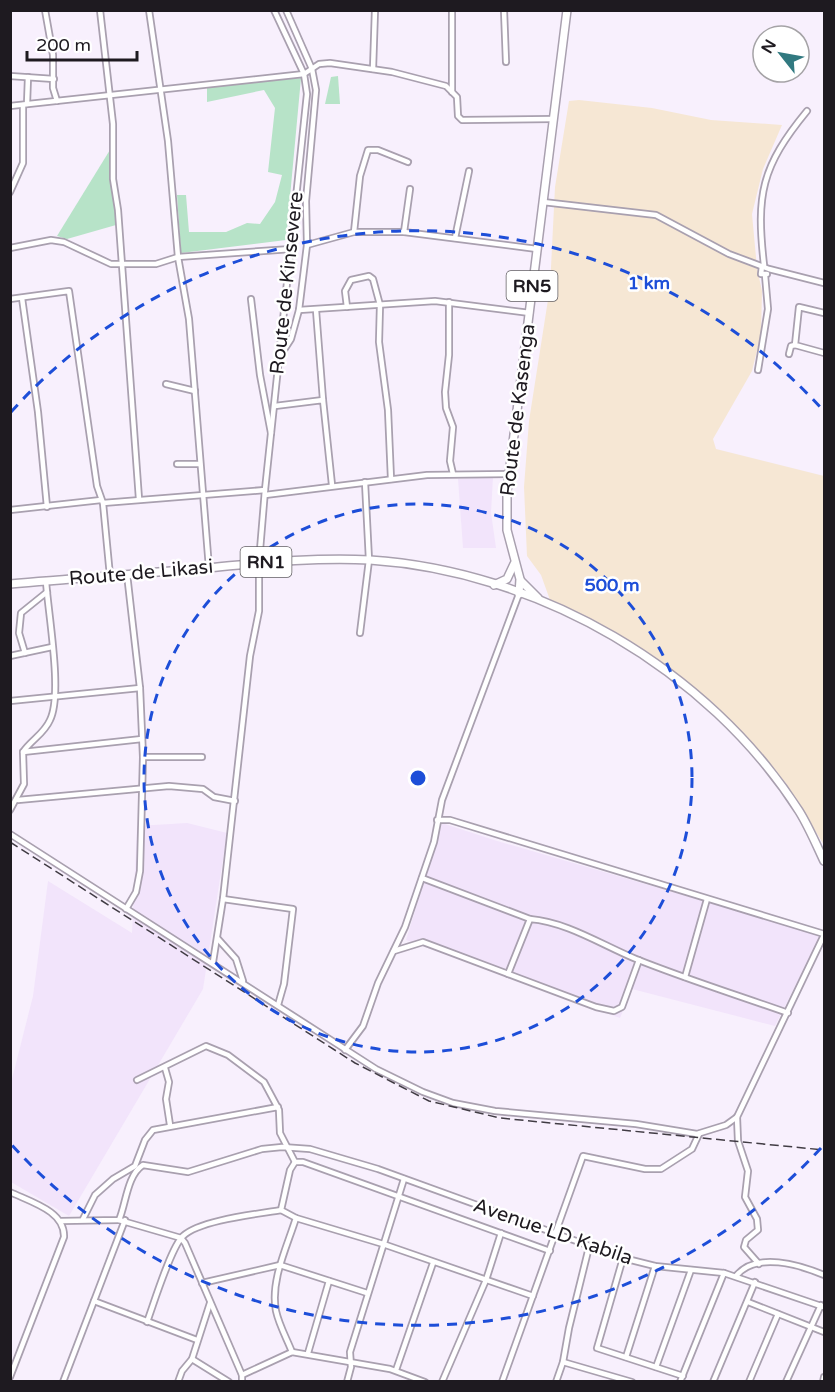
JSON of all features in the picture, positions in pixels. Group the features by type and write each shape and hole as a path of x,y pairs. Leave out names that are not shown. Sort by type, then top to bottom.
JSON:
{"highway":[{"name":"Route de Kasenga","path":"519,594 520,579 514,562 506,517 509,474 567,10"},
{"name":"Route de Likasi","path":"10,584 259,562 369,560 445,572 519,594"},
{"path":"493,585 507,579 514,562"},
{"path":"520,579 546,603"},
{"name":"RN1","path":"519,594 546,603 619,639 660,666 704,700 740,736 775,777 799,811 825,861"},
{"name":"RN1","path":"813,837 825,847"}],"street":[{"path":"45,10 53,55 53,92 57,101"},
{"path":"100,10 109,95 139,499"},
{"path":"149,10 177,225 178,257 189,319 209,568"},
{"name":"Route de Kinsevere","path":"213,962 218,939 235,801 250,656 259,611 259,562 265,492 305,115 304,74 274,10"},
{"path":"279,358 291,339 299,310 307,245 306,201 316,90 312,69 286,10"},
{"path":"373,69 375,10"},
{"path":"452,10 453,92"},
{"path":"504,10 506,62"},
{"path":"10,106 304,74 326,62 373,69 446,86 453,92 458,102 458,116 462,120 553,119"},
{"path":"10,76 54,79"},
{"path":"10,192 23,163 28,77"},
{"path":"765,275 760,272 763,266 759,229 760,204 766,176 781,144 807,111"},
{"path":"354,232 360,177 366,152 378,150 408,162"},
{"path":"455,238 469,171"},
{"path":"404,232 410,189"},
{"path":"543,202 656,215 729,254 769,269 825,283"},
{"path":"307,245 354,232 404,232 537,249"},
{"path":"10,248 54,240 74,246 105,263 156,264 178,257 291,249"},
{"path":"758,369 768,309 765,275 769,269"},
{"path":"347,307 347,285 351,280 369,276 376,285 380,305 379,342 388,410 391,479"},
{"path":"10,299 69,291 97,486 102,501 110,576"},
{"path":"22,298 38,412 47,507"},
{"path":"251,299 261,383 271,436"},
{"path":"299,310 416,301 449,302 530,313"},
{"path":"449,302 446,401 453,427 450,461 453,474"},
{"path":"795,345 799,307 825,313"},
{"path":"316,310 332,485"},
{"path":"789,354 791,346 795,345 825,353"},
{"path":"166,384 195,391"},
{"path":"275,406 323,400"},
{"path":"177,464 200,464"},
{"path":"10,510 102,501 265,492 453,474 509,474"},
{"path":"360,633 369,560 364,482"},
{"path":"126,909 136,892 140,871 143,757 140,688 128,574"},
{"path":"10,810 18,800 24,780 23,752 48,725 54,711 52,647 46,581"},
{"path":"25,653 19,633 21,613 46,592"},
{"path":"345,1050 363,1026 372,998 394,951 422,878 434,842 437,820 519,594"},
{"path":"10,656 52,647"},
{"path":"10,701 140,688"},
{"path":"23,752 142,739"},
{"path":"143,757 202,757"},
{"path":"18,800 169,786 203,789 214,797 235,801"},
{"path":"10,834 243,981 345,1050 403,1083 453,1103 495,1111 646,1125 699,1134 726,1125 737,1117 825,934 450,820 437,820"},
{"path":"422,878 530,920 556,924 639,960 788,1013"},
{"path":"223,899 293,909 284,984 278,1005"},
{"path":"685,977 707,899"},
{"path":"508,974 530,920"},
{"path":"218,939 236,959 243,981"},
{"path":"394,951 423,942 596,1007 618,1011 622,1007 639,960"},
{"path":"137,1080 206,1046 216,1048 264,1082 278,1107 278,1129 295,1162 281,1210"},
{"path":"165,1068 169,1082 166,1099 170,1125"},
{"path":"119,1220 148,1134 170,1125 278,1107"},
{"path":"737,1117 738,1141 748,1167 745,1197 759,1223 758,1230 746,1240 744,1247 759,1263"},
{"path":"502,1382 583,1156 642,1168 661,1169 692,1149 699,1134"},
{"name":"Avenue LD Kabila","path":"136,1167 151,1165 188,1172 262,1149 310,1149 404,1179 589,1248 655,1266 724,1273 823,1306"},
{"name":"Avenue LD Kabila","path":"295,1162 303,1162 550,1251"},
{"path":"83,1219 94,1195 113,1179 136,1167"},
{"path":"347,1382 350,1352 404,1179"},
{"path":"10,1192 61,1221 125,1220 181,1238 242,1375 242,1382"},
{"path":"147,1322 181,1238 200,1227 281,1210 296,1218 383,1244 533,1296"},
{"path":"292,1352 275,1307 280,1265 296,1218"},
{"path":"63,1382 125,1220"},
{"path":"10,1377 64,1238 61,1221"},
{"path":"442,1382 486,1280 501,1233"},
{"path":"556,1382 563,1362 589,1248"},
{"path":"623,1258 597,1346 683,1376"},
{"path":"396,1370 433,1263"},
{"path":"736,1276 746,1267 759,1263 788,1264 825,1275"},
{"path":"202,1283 280,1265 367,1293"},
{"path":"626,1358 655,1266"},
{"path":"656,1367 692,1270"},
{"path":"680,1382 724,1273"},
{"path":"308,1353 329,1281"},
{"path":"713,1382 755,1282"},
{"path":"94,1301 197,1340"},
{"path":"748,1302 825,1332"},
{"path":"178,1382 182,1371 192,1359 210,1303"},
{"path":"786,1382 811,1326 823,1306"},
{"path":"749,1382 778,1314"},
{"path":"242,1375 292,1352 396,1370 424,1382"},
{"path":"192,1359 229,1382"},
{"path":"563,1362 632,1382"},
{"path":"823,1382 825,1377"}],"shaded area":[{"path":"579,100 652,108 711,120 782,125 763,169 752,214 757,268 762,291 761,334 752,371 713,439 716,449 824,476 824,845 785,782 711,701 621,637 550,600 541,575 527,556 524,487 529,421 550,287 555,187 569,101"},
{"path":"493,477 491,513 496,548 463,548 458,479"},
{"path":"187,823 227,833 203,989 69,1216 11,1182 11,1083 33,996 48,881 132,933 137,826"},
{"path":"442,823 821,935 775,1026 632,989 620,1018 406,940"}],"green space":[{"path":"338,76 340,104 325,104 331,77"},
{"path":"301,78 286,240 181,253 177,195 186,195 189,232 226,232 247,223 260,224 275,202 282,175 268,172 275,108 264,90 207,102 207,87"},
{"path":"113,145 116,225 67,239 57,236"}],"railway":[{"path":"10,842 355,1063 429,1101 500,1118 824,1150"}]}
